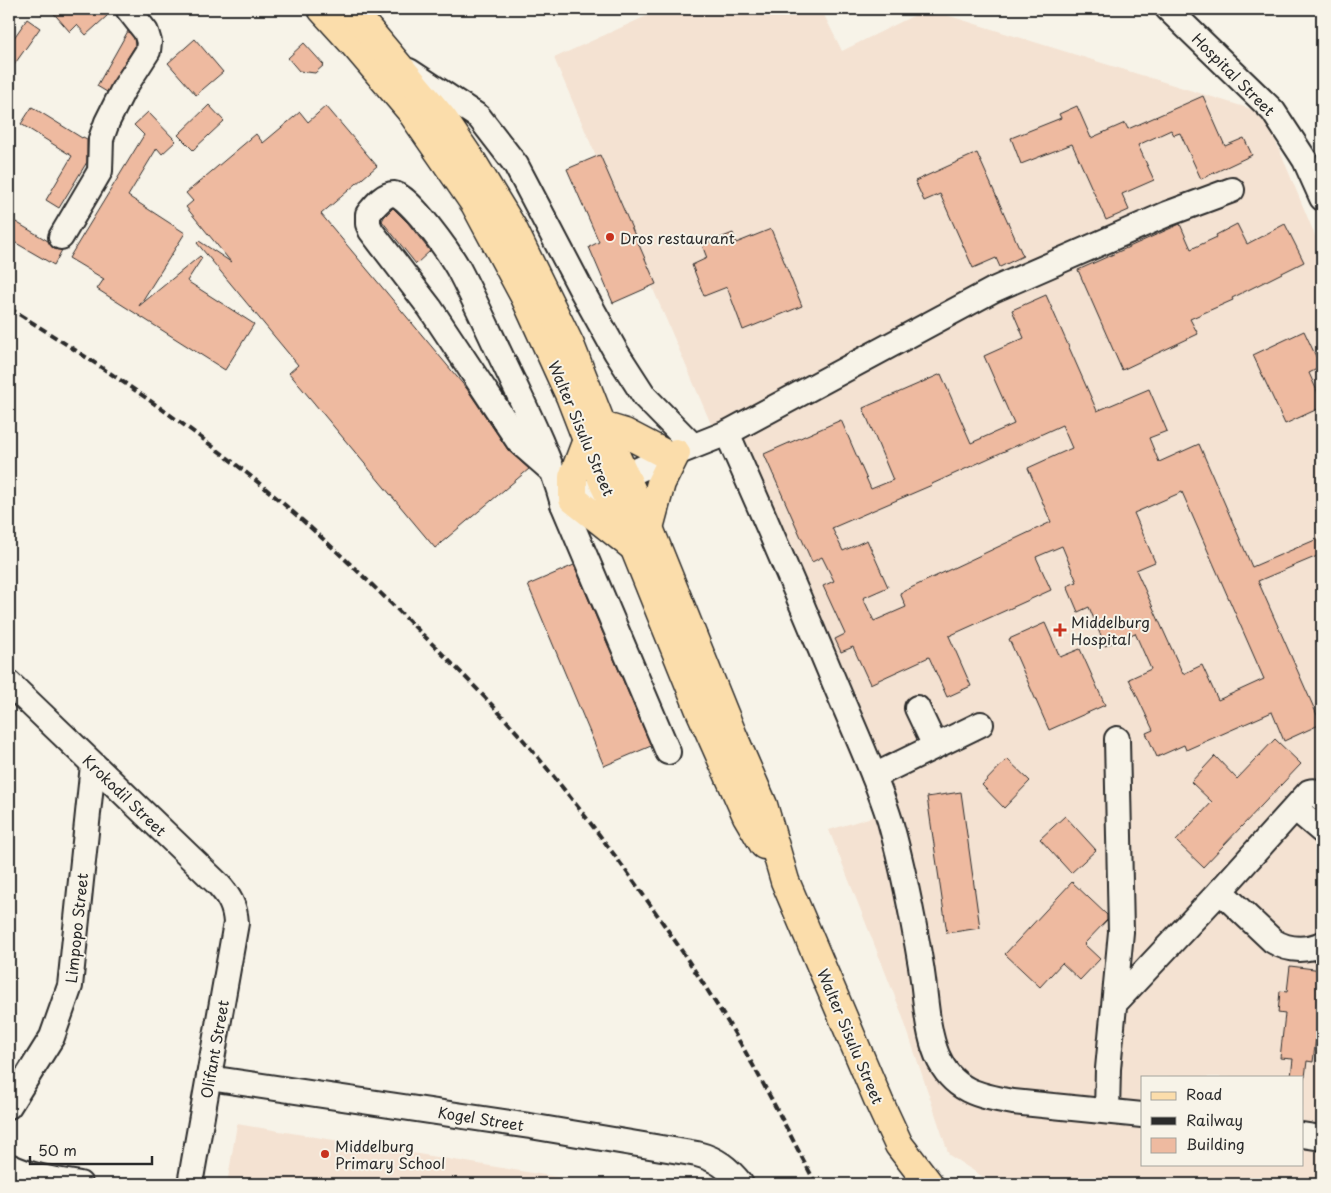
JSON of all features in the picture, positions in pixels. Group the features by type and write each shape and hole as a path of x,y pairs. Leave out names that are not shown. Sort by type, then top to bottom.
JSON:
{"main road":[{"name":"Walter Sisulu Street","path":"322,9 410,110 475,204 525,297 570,396 594,433"},
{"name":"Walter Sisulu Street","path":"351,9 444,119 512,227 570,345 594,433 764,805 785,881 880,1104 900,1145 929,1184"},
{"path":"594,433 625,433 679,451 661,483 641,538 568,502 573,478 594,433"}],"street":[{"path":"61,237 100,171 100,144 107,122 123,90 148,50 146,32 128,9"},
{"name":"Hospital Street","path":"1168,9 1273,111 1305,160 1322,198"},
{"path":"399,65 478,118 511,158 616,352 679,451"},
{"path":"568,502 679,451 727,433 994,290 1167,214 1232,190"},
{"path":"551,470 519,442 430,308 370,231 368,214 387,196 394,194 401,196 409,203 440,240 457,266 522,400 559,488 568,502 668,752"},
{"path":"727,433 874,776 898,850 921,965 932,1033 937,1055 944,1068 955,1082 971,1093 1013,1102 1141,1115"},
{"name":"Krokodil Street","path":"9,683 226,892 235,913"},
{"path":"917,708 935,746"},
{"path":"874,776 981,724"},
{"path":"1107,1111 1108,1070 1121,923 1117,739"},
{"name":"Limpopo Street","path":"9,1106 52,1037 70,986 93,765"},
{"path":"1115,1003 1309,792 1317,792 1322,799"},
{"path":"1296,808 1322,831"},
{"path":"1220,891 1273,941 1283,947 1296,950 1322,944"},
{"name":"Olifant Street","path":"190,1184 236,923 235,913"},
{"name":"Kogel Street","path":"209,1078 690,1152 712,1158 724,1166 741,1184"},
{"path":"1304,1135 1322,1138"},
{"path":"9,1166 41,1178 80,1184"}],"shaded area":[{"name":"Middelburg Hospital","path":"662,9 821,9 842,51 927,9 1264,113 1322,252 1322,1184 994,1184 949,1155 901,1012 829,830 875,816 720,445 554,58"},
{"name":"Middelburg Primary School","path":"237,1124 599,1184 227,1184"}],"building":[{"path":"50,9 100,9 107,16 86,35 77,25 70,32"},
{"path":"27,19 40,28 9,72 9,45"},
{"path":"128,31 134,38 135,46 107,92 97,86"},
{"path":"195,39 223,72 196,95 168,63"},
{"path":"304,43 324,65 315,73 299,71 288,58"},
{"path":"1203,96 1225,146 1244,138 1252,155 1201,179 1180,133 1174,135 1171,130 1138,145 1154,180 1122,194 1129,210 1106,220 1072,144 1021,164 1011,138 1061,118 1059,114 1077,106 1091,138 1125,123 1128,129"},
{"path":"209,105 224,121 193,150 178,135"},
{"path":"326,106 377,166 321,214 467,389 508,450 529,469 435,548 289,373 298,365 197,243 199,241 231,262 186,207 193,201 186,193 256,134 263,143 300,112 308,122"},
{"path":"32,107 82,138 87,139 87,162 59,208 46,200 72,156 21,124"},
{"path":"148,112 176,141 162,154 157,148 128,196 185,233 139,306 200,256 202,258 187,281 254,324 225,370 97,289 104,279 69,258 144,135 134,125"},
{"path":"977,153 1023,256 1000,267 996,258 973,268 940,194 924,201 915,181"},
{"path":"600,155 656,284 613,303 589,247 599,242 567,169"},
{"path":"393,208 408,223 430,251 416,264 382,221"},
{"path":"9,218 48,241 54,249 62,250 54,265 9,239"},
{"path":"1180,224 1191,249 1217,237 1216,235 1237,224 1247,244 1285,224 1304,262 1232,298 1233,300 1190,319 1198,334 1122,370 1078,270"},
{"path":"771,229 802,306 743,330 727,287 704,296 692,265 707,258 702,245 733,233 736,243"},
{"path":"1046,295 1097,411 1149,389 1167,431 1149,438 1159,462 1199,444 1252,567 1322,537 1322,554 1258,581 1321,724 1284,741 1272,712 1186,750 1184,745 1157,757 1146,733 1153,730 1129,679 1151,669 1135,633 1105,646 1089,607 1078,612 1067,586 1077,582 1062,546 1036,557 1051,590 949,636 971,686 947,697 929,657 870,684 853,647 841,652 835,639 845,634 823,586 834,581 822,557 812,562 764,454 841,420 871,489 893,480 863,408 941,374 971,443 1014,424 984,356 1024,338 1012,310","holes":["1062,425 1072,448 1028,468 1051,522 900,593 906,607 874,621 863,598 888,587 867,540 843,551 832,528 932,485","1182,492 1264,679 1218,700 1202,665 1183,674 1136,570 1155,562 1134,513"]},
{"path":"1304,331 1321,367 1309,373 1322,402 1322,407 1285,424 1253,355"},
{"path":"574,565 651,746 604,766 528,585"},
{"path":"1045,623 1060,657 1080,649 1105,705 1049,730 1009,639"},
{"path":"1275,739 1301,764 1203,867 1176,841 1212,802 1191,782 1215,756 1237,779"},
{"path":"1007,759 1030,781 1004,808 982,785"},
{"path":"961,792 980,928 947,933 927,797"},
{"path":"1065,816 1096,850 1071,873 1040,839"},
{"path":"1072,882 1107,915 1107,920 1084,944 1100,959 1080,980 1062,963 1040,987 1005,954"},
{"path":"1290,966 1322,970 1322,991 1313,1062 1307,1061 1305,1077 1291,1076 1293,1059 1280,1058 1285,1014 1278,1013 1280,991 1287,992"}],"railway":[{"path":"9,308 131,387 248,474 292,511 356,570 447,659 518,733 580,809 671,934 741,1044 816,1184"}],"place":[{"name":"Dros restaurant","path":"610,237"},
{"name":"Middelburg Hospital","path":"1060,630"},
{"name":"Middelburg Primary School","path":"325,1154"}]}
